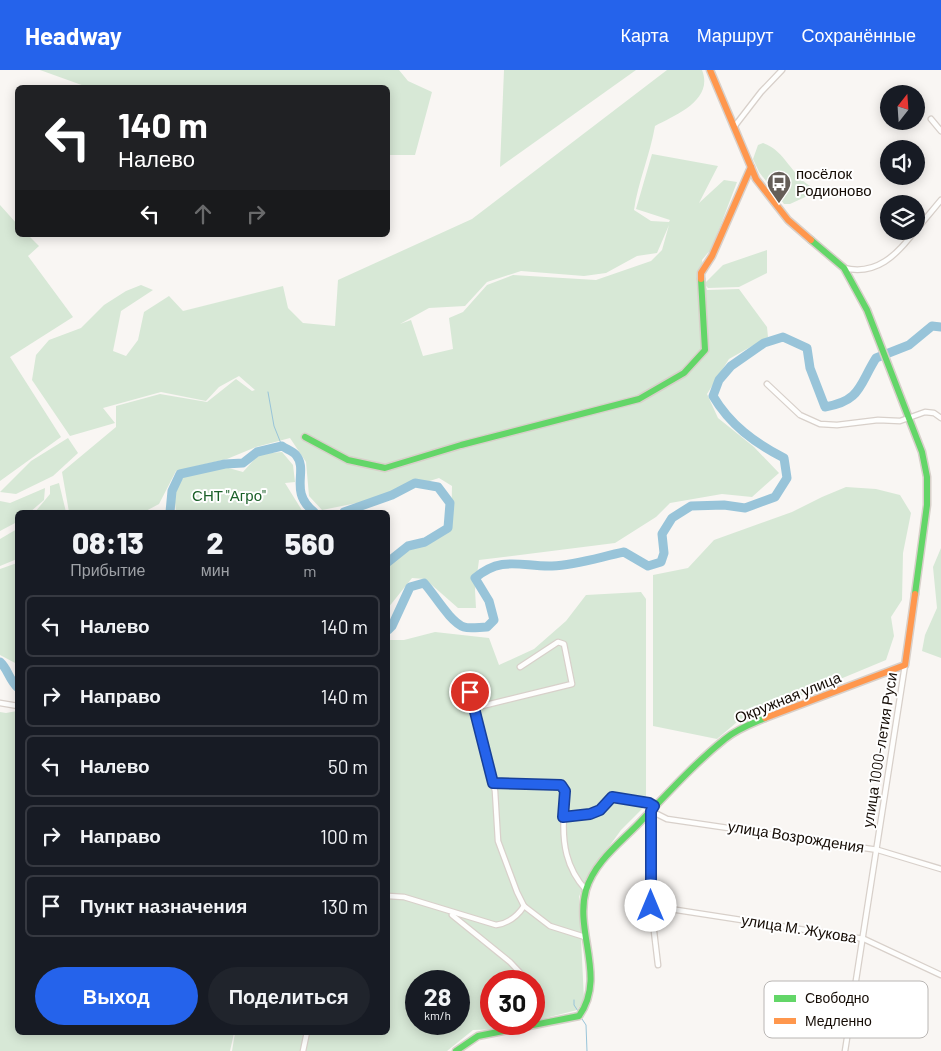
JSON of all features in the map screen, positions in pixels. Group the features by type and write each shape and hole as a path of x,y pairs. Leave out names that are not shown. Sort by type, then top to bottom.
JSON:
{"street":[{"path":"710,70 751,168 766,194 788,220 844,268 858,270 874,268 897,254 909,240"},
{"path":"734,127 760,92 782,70"},
{"path":"931,119 941,131"},
{"path":"305,437 348,460 385,468 461,445 639,398 664,387 700,359 704,350 701,273 712,256 751,168"},
{"path":"925,220 941,200"},
{"name":"улица 1000-летия Руси","path":"844,268 866,310 911,418 922,452 927,477 927,505 905,665 889,760 878,850 856,981"},
{"path":"767,384 800,415 820,424 836,425 911,418 925,412 934,413 941,418"},
{"path":"474,708 572,684 564,644 561,642 558,642 520,667"},
{"name":"Окружная улица","path":"545,1021 579,1016 586,1009 591,981 585,937 586,890 605,856 705,757 742,727 905,665"},
{"path":"470,692 498,805 500,848 524,906 550,926 585,937"},
{"path":"0,704 15,706"},
{"path":"493,783 561,785 565,791 563,817 567,860 575,877 586,890"},
{"name":"улица Возрождения","path":"563,817 590,814 600,810 612,797 649,803 653,809 667,819 878,850 941,869"},
{"path":"653,809 651,906 658,965"},
{"path":"390,896 404,897 496,926 507,923 519,914 524,906"},
{"name":"улица М. Жукова","path":"651,906 862,939 941,975"},
{"path":"447,911 518,970"},
{"path":"303,1051 306,1035"},
{"name":"Окружная улица","path":"456,1051 482,1035"},
{"name":"улица 1000-летия Руси","path":"845,1051 847,1038"}],"green space":[{"path":"40,70 399,70 408,81 432,92 415,155 390,155 390,85 82,85"},
{"path":"504,70 636,70 500,167"},
{"path":"667,70 702,70 703,90 698,98 673,117 655,126 634,210 651,221 669,222 670,220 636,209 652,154 718,166 699,203 724,180 737,182 712,248 702,260 706,282 723,265 767,250 767,273 739,287 708,288 706,286 707,290 739,289 767,327 768,337 729,359 707,394 718,418 754,447 779,473 752,497 722,494 670,503 656,517 615,543 479,560 475,590 476,608 458,608 425,579 412,578 390,606 390,559 406,549 451,530 452,486 439,478 367,501 322,510 309,496 306,462 290,438 256,447 227,459 176,471 159,504 148,510 69,510 62,472 116,427 116,406 160,394 207,402 236,379 252,391 255,390 239,376 219,387 206,401 161,392 103,408 115,423 70,436 32,380 36,355 49,340 81,328 104,305 126,291 141,285 153,290 121,311 113,351 126,356 138,340 144,312 169,296 183,311 283,286 288,308 303,323 335,326 338,280 472,219","holes":["669,225 662,250 651,261 596,280 513,275 487,285 463,312 449,318 453,349 423,356 411,320 400,324 429,308 465,306 487,282 521,271 584,276 606,273 637,256 657,253"]},
{"path":"763,143 777,152 799,177 812,187 814,193 790,204 784,204 759,172 753,159 758,145"},
{"path":"0,205 15,222 15,237 30,237 39,246 28,256 73,317 10,357 61,437 0,481"},
{"path":"68,438 78,453 53,476 16,494 0,492 31,461"},
{"name":"СНТ \"Агро\"","path":"282,452 293,465 295,482 285,483 302,510 176,510 174,492 183,477 225,467 243,472 259,454"},
{"path":"59,483 66,510 37,510 50,494 50,486"},
{"path":"846,487 876,489 900,495 911,513 903,553 902,600 891,617 894,636 886,660 737,722 717,739 653,726 653,575 688,568 714,540 792,512"},
{"path":"45,488 44,500 32,510 15,510 15,523 0,531 0,501 10,503"},
{"path":"15,530 15,560 0,566 0,539"},
{"path":"941,548 941,658 922,651 925,635 937,608 933,567"},
{"path":"15,564 15,663 0,655 0,569"},
{"path":"641,592 646,599 646,805 621,830 585,880 579,897 584,1000 577,1010 545,1018 545,970 480,970 480,1030 473,1030 470,1032 470,970 405,970 405,1035 467,1035 447,1051 232,1051 235,1035 390,1035 390,640 404,640 435,632 489,638 499,665 534,649 566,621 586,595"},
{"path":"15,711 15,1035 234,1035 230,1051 0,1051 0,712"}],"waterway":[{"path":"390,628 410,587 424,583 453,620 466,628 487,627 494,620 489,601 475,578 494,567 503,564 561,565 624,552 648,566 661,562 664,553 662,534 672,518 691,506 724,505 745,508 775,497 787,478 784,458 744,432 727,416 713,396 719,380 731,366 764,343 783,337 807,348 810,368 825,407 846,401 852,396 862,384 876,358 909,345 932,326 941,327"},
{"path":"268,392 274,426 282,446"},
{"path":"170,510 172,491 180,474 225,464 243,463 257,452 282,446 295,454 299,461 301,468 300,489 306,504 312,510"},
{"path":"350,510 392,495 415,483 438,487 450,503 448,528 425,542 408,546 390,560"},
{"path":"0,662 15,684"},
{"path":"574,1000 574,1005 578,1011"},
{"path":"582,1019 586,1025 587,1051"}],"traffic: fast":[{"path":"811,240 844,268 867,310 922,452 927,477 927,505 915,594"},
{"path":"305,437 348,460 385,468 461,445 639,399 684,373 705,350 701,279"},
{"path":"456,1051 478,1036 579,1016 587,1001 590,986 583,906 586,890 596,869 610,851 703,758 734,732 765,718"}],"traffic: slow":[{"path":"710,70 756,179 788,220 811,240"},
{"path":"701,279 701,273 712,256 751,167"},
{"path":"765,718 905,665 915,594"}],"place":[{"name":"посёлок Родионово","path":"779,204"}],"route":[{"path":"470,692 493,783 561,785 565,791 563,817 590,814 600,810 609,798 612,797 649,803 654,806 651,811 651,906"}]}
